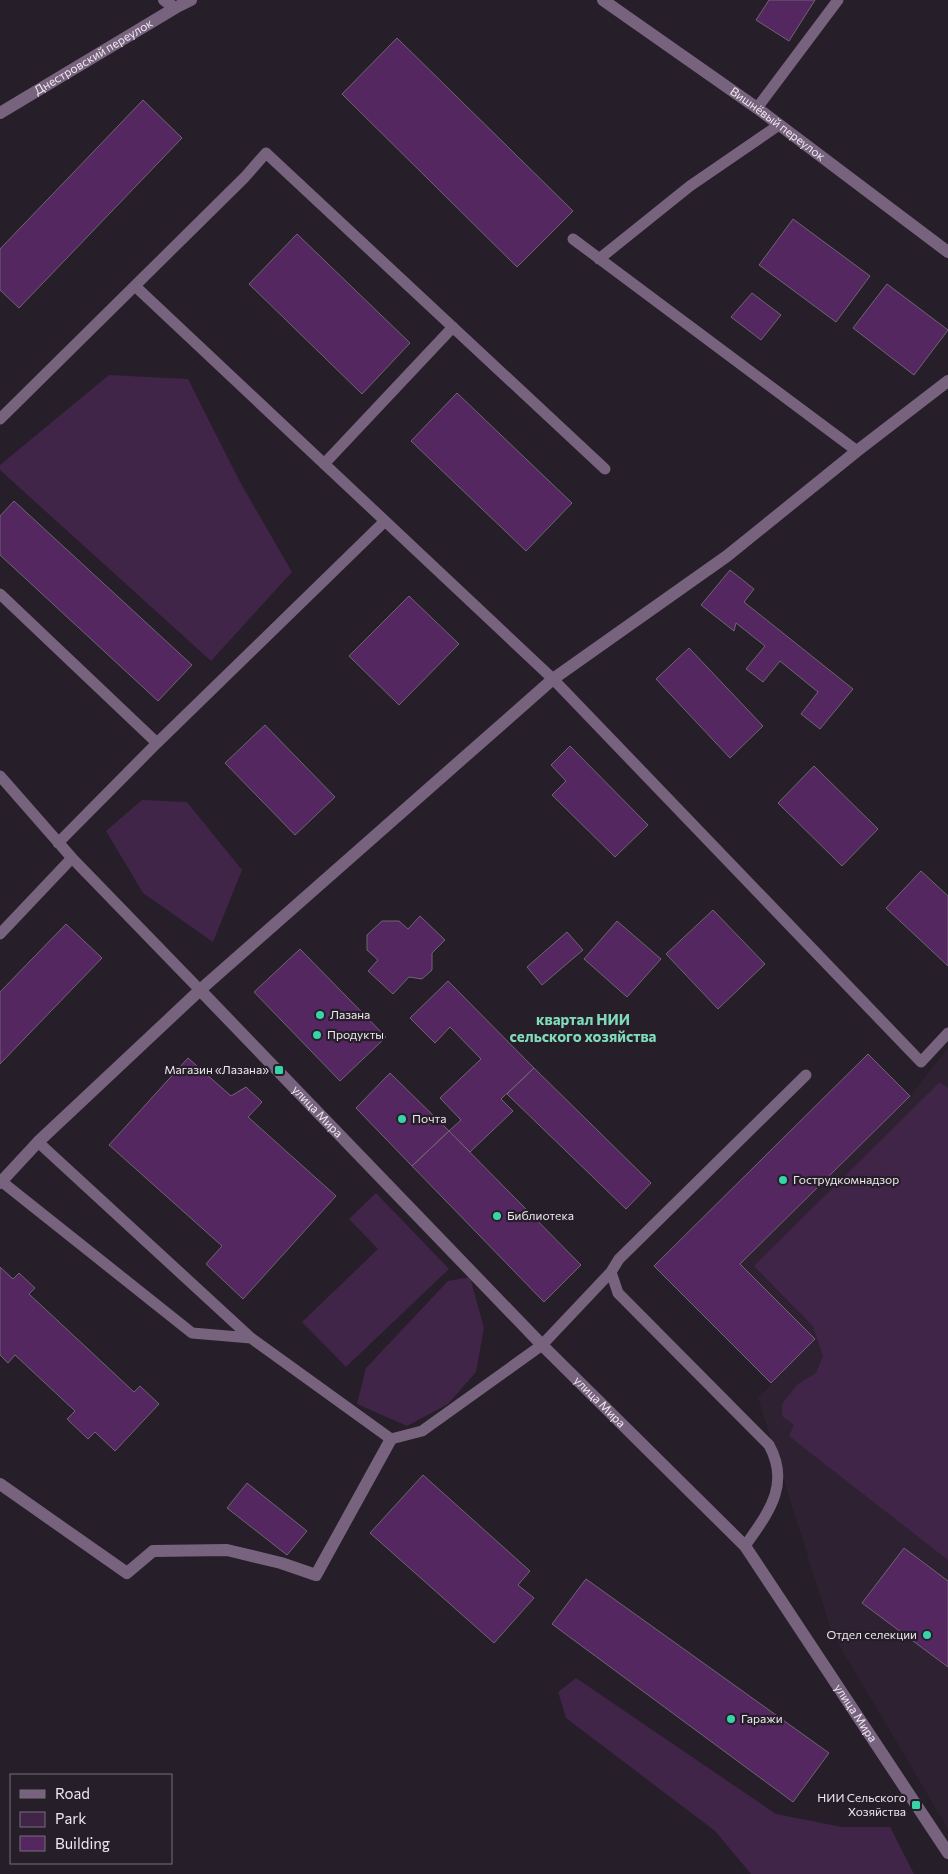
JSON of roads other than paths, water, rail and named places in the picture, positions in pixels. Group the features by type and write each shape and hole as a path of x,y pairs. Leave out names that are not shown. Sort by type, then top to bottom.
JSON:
{"street":[{"name":"Днестровский переулок","path":"0,113 170,4 190,0"},
{"name":"Вишнёвый переулок","path":"602,0 757,108 948,252"},
{"path":"1,1182 38,1142 200,990 553,679 727,556 857,451 948,381"},
{"name":"улица Мира","path":"200,990 542,1345 744,1546 948,1853"},
{"path":"0,1484 126,1573 153,1551 227,1550 280,1563 316,1575 391,1440"}],"lane":[{"path":"757,108 838,0"},
{"path":"599,259 690,186 779,125"},
{"path":"0,420 245,177 266,153 605,469"},
{"path":"573,239 857,451"},
{"path":"135,286 553,679 921,1062 948,1033"},
{"path":"324,464 453,327"},
{"path":"58,843 157,743 385,521"},
{"path":"0,594 157,743"},
{"path":"0,776 72,858 200,990"},
{"path":"0,934 72,858"},
{"path":"38,1142 251,1338 391,1440 422,1430 542,1345 611,1272 619,1259 806,1075"},
{"path":"1,1182 192,1333 251,1338"},
{"path":"611,1272 618,1293 769,1444 775,1456 778,1486 776,1494 766,1517 744,1546"}],"place":[{"name":"Лазана","path":"320,1015"},
{"name":"Продукты","path":"317,1035"},
{"name":"Магазин «Лазана»","path":"279,1070"},
{"name":"Почта","path":"402,1119"},
{"name":"Гострудкомнадзор","path":"783,1180"},
{"name":"Библиотека","path":"497,1216"},
{"name":"Отдел селекции","path":"927,1635"},
{"name":"Гаражи","path":"731,1719"},
{"name":"НИИ Сельского Хозяйства","path":"916,1805"}],"district":[{"name":"квартал НИИ сельского хозяйства","path":"583,1028"}]}
